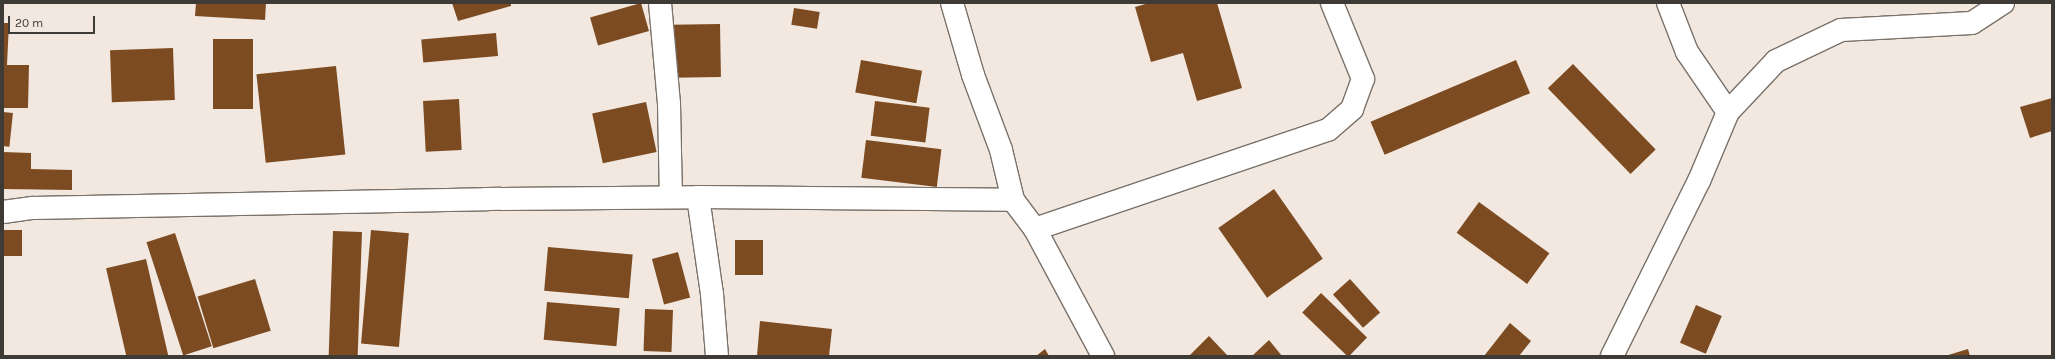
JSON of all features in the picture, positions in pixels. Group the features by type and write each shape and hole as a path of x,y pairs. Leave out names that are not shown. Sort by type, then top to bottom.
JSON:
{"street":[{"path":"660,3 669,104 671,197"},
{"path":"952,3 973,75 1000,150 1013,200 1035,229 1103,356"},
{"path":"1035,229 1328,130 1352,109 1363,79 1332,3"},
{"path":"1668,3 1687,52 1728,112"},
{"path":"1612,356 1699,181 1728,112 1776,61 1840,30 1972,23 2004,3"},
{"path":"3,212 33,208 671,197 1013,200"},
{"path":"698,197 712,294 717,356"}],"building":[{"path":"196,3 266,3 265,20 195,16"},
{"path":"452,3 511,3 511,6 458,21"},
{"path":"641,3 649,31 598,45 590,18"},
{"path":"1149,3 1217,3 1242,88 1197,101 1183,53 1151,62 1135,7"},
{"path":"794,8 820,12 817,29 791,25"},
{"path":"3,23 9,23 7,65 29,65 28,108 3,108"},
{"path":"720,24 721,77 672,78 671,25"},
{"path":"496,33 498,56 423,62 421,40"},
{"path":"213,39 253,39 253,109 213,109"},
{"path":"173,48 175,100 112,102 110,50"},
{"path":"861,60 922,71 916,103 855,92"},
{"path":"1516,60 1530,93 1385,155 1371,122"},
{"path":"1573,64 1656,150 1630,174 1548,88"},
{"path":"336,66 345,155 266,163 256,74"},
{"path":"2052,98 2052,131 2030,138 2020,107"},
{"path":"459,99 462,150 426,152 423,101"},
{"path":"875,101 930,108 925,142 871,136"},
{"path":"646,102 657,152 603,163 592,113"},
{"path":"3,112 13,113 9,147 3,146"},
{"path":"866,140 941,149 937,187 861,178"},
{"path":"3,152 31,153 31,169 72,170 72,190 3,189"},
{"path":"1274,189 1323,259 1267,298 1218,228"},
{"path":"1479,202 1549,253 1527,284 1457,233"},
{"path":"3,230 22,230 22,256 3,256"},
{"path":"371,230 409,233 399,347 361,344"},
{"path":"333,231 362,232 358,356 329,356"},
{"path":"175,233 212,346 183,355 146,242"},
{"path":"735,240 763,240 763,275 735,275"},
{"path":"548,247 633,254 629,298 544,291"},
{"path":"678,252 690,297 664,304 652,259"},
{"path":"146,259 168,356 126,356 106,268"},
{"path":"255,279 271,331 213,348 198,297"},
{"path":"1350,279 1380,312 1363,328 1333,294"},
{"path":"1321,293 1367,337 1349,356 1347,356 1302,312"},
{"path":"547,302 620,308 616,346 544,340"},
{"path":"1696,305 1722,316 1706,354 1680,343"},
{"path":"645,309 673,310 672,352 644,351"},
{"path":"760,321 832,329 829,356 757,356"},
{"path":"1510,323 1531,341 1519,356 1484,356"},
{"path":"1209,336 1228,356 1189,356"},
{"path":"1269,340 1282,356 1252,356"},
{"path":"1045,349 1049,356 1036,356"},
{"path":"1968,349 1970,356 1945,356"}]}
